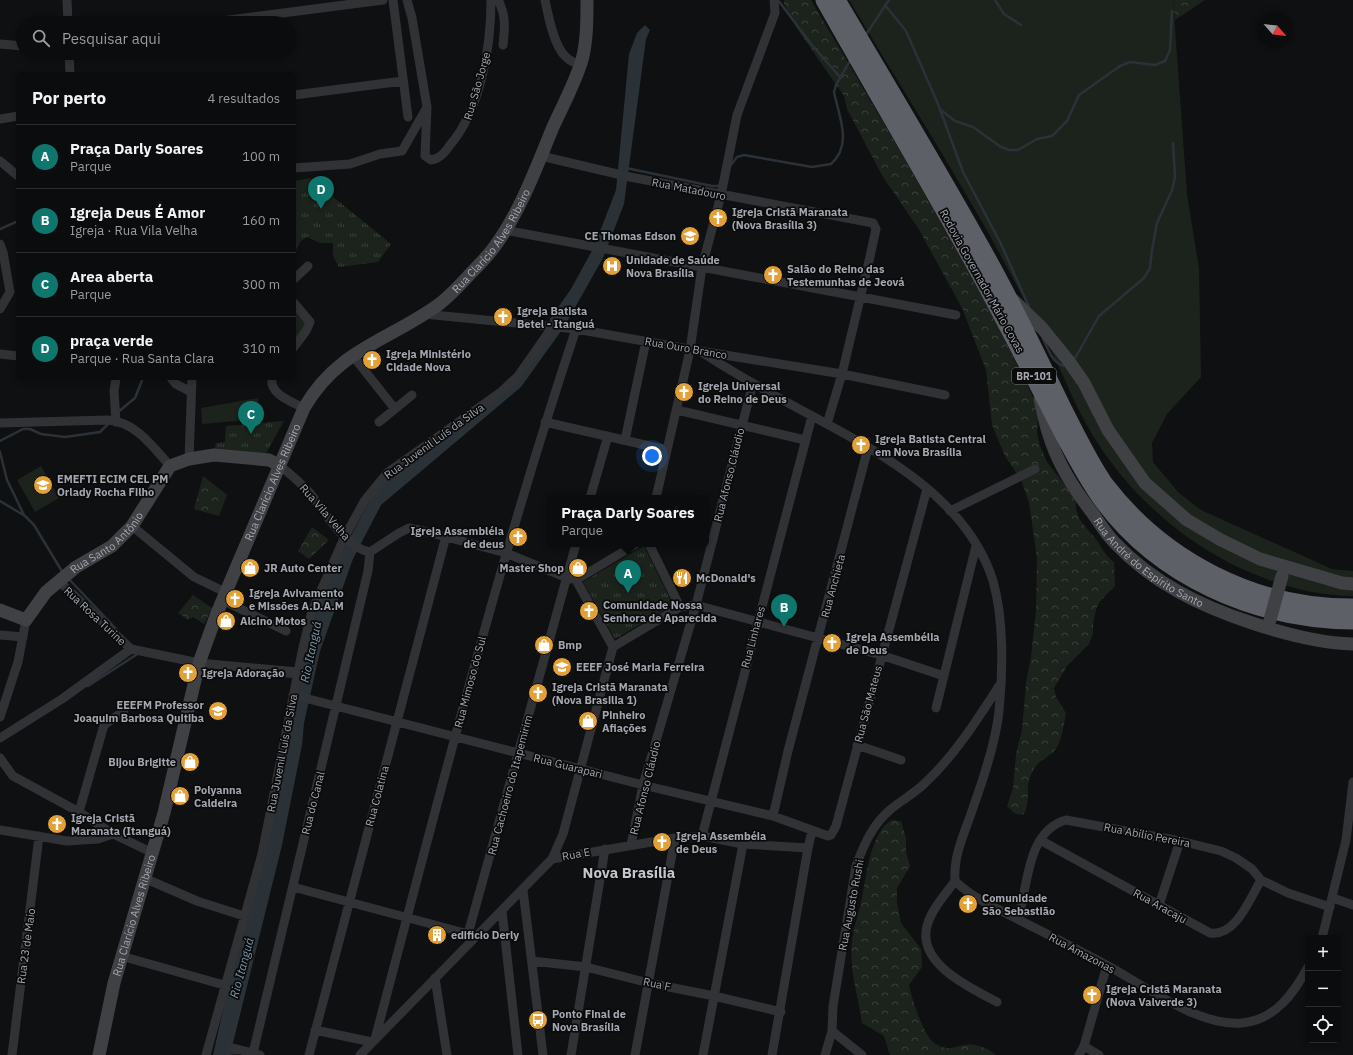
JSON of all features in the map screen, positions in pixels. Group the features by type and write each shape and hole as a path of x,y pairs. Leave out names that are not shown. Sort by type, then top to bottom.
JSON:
{"highway":[{"name":"Rodovia Governador Mário Covas","path":"824,0 948,218 1034,376 1077,461 1099,496 1127,529 1172,568 1227,596 1264,608 1302,617 1353,621"},
{"name":"Rodovia Governador Mário Covas","path":"837,0 1007,294 1094,466 1105,483 1150,531 1192,562 1240,586 1294,602 1326,606 1353,607"}],"street":[{"path":"67,0 68,16"},
{"path":"260,16 383,0"},
{"path":"393,0 408,117"},
{"name":"Rua São Jorge","path":"407,0 412,18 427,107 425,156 431,160 442,155 458,137 468,120 487,54 491,28 491,0"},
{"path":"498,0 502,8 506,24 502,45"},
{"path":"545,0 551,25 562,53 566,58 580,65"},
{"name":"Rua Clarício Alves Ribeiro","path":"99,1055 114,983 164,813 200,663 223,596 304,408 316,388 330,373 365,346 424,314 440,303 463,282 495,247 506,230 532,179 580,65 585,45 587,0"},
{"path":"657,495 690,350 702,267 721,195 737,115 774,13 774,0"},
{"path":"0,44 16,45"},
{"path":"69,60 70,72"},
{"path":"296,95 403,81"},
{"path":"296,168 350,164 380,154 402,151 427,107"},
{"path":"0,119 16,116"},
{"name":"Rua Matadouro","path":"541,156 630,177 873,222 876,229 860,298"},
{"path":"0,161 16,174"},
{"path":"506,230 956,316"},
{"path":"0,244 14,292 0,309"},
{"path":"296,277 308,266"},
{"name":"Rodovia Governador Mário Covas","path":"1007,294 1042,328 1068,360 1084,383 1108,430 1145,483 1187,520 1221,540 1283,571 1353,584"},
{"path":"827,424 842,374 860,298"},
{"path":"296,305 310,322 306,331 296,344"},
{"name":"Rua Ouro Branco","path":"424,314 576,329 690,350 842,374 945,395"},
{"name":"Rua Juvenil Luís da Silva","path":"206,1055 224,985 262,854 295,696 298,672 312,611 346,537 365,500 387,473 501,392 518,376 553,326"},
{"name":"Rua Mimoso do Sul","path":"373,1041 506,553 545,422 576,329"},
{"path":"625,440 646,341"},
{"path":"700,351 911,474 950,511 986,562 993,582 999,616 999,713 974,804 956,854 954,881 927,925 927,944 932,956 952,976 997,1002"},
{"path":"0,354 16,356"},
{"path":"353,356 395,409"},
{"name":"Rua André do Espírito Santo","path":"1034,376 1049,435 1061,463 1078,493 1114,542 1159,581 1186,597 1227,615 1269,624 1324,642 1352,645"},
{"path":"116,380 114,391 116,422"},
{"path":"173,380 176,384 191,392"},
{"path":"189,459 192,380"},
{"path":"272,380 275,390 282,397 304,408"},
{"name":"Rua Afonso Cláudio","path":"631,845 643,785 696,605 753,383"},
{"path":"379,422 412,395"},
{"path":"677,410 742,424 805,440"},
{"name":"Rua Linhares","path":"702,836 812,416"},
{"path":"0,423 116,422 130,426 138,432 170,466 189,459 214,456 269,460 279,464"},
{"path":"545,422 667,450"},
{"path":"591,495 608,436"},
{"name":"Rua Anchieta","path":"773,816 788,751 819,639 868,448"},
{"name":"Rua Vila Velha","path":"279,464 308,492 355,546 370,552"},
{"name":"Rua Santo Antônio","path":"0,717 14,676 26,620 46,592 76,567 112,546 132,526 170,466"},
{"path":"950,511 1035,469"},
{"name":"Rua São Mateus","path":"836,826 927,489"},
{"path":"132,526 194,577 223,596 286,631"},
{"path":"370,552 409,528 446,536 506,553 566,578 576,580 631,547"},
{"name":"Rua Colatina","path":"308,1055 446,536"},
{"path":"936,708 976,546"},
{"name":"Rua Cachoeiro do Itapemirim","path":"472,935 519,753 575,547"},
{"path":"650,547 680,607"},
{"name":"Rua do Canal","path":"256,1054 293,887 368,571 370,552"},
{"path":"1269,624 1283,571"},
{"path":"552,859 563,834 613,646 576,580"},
{"name":"Rua Rosa Turine","path":"59,581 131,649 200,663 298,672"},
{"path":"613,646 680,607 696,605 881,655 944,676"},
{"path":"0,610 26,620"},
{"path":"0,635 23,637"},
{"path":"0,738 62,699 131,649"},
{"name":"Rua Augusto Rushi","path":"825,1055 832,1032 833,1006 856,866 862,850 880,820 925,783 955,749 972,728 1000,685"},
{"name":"Rua Guarapari","path":"295,696 643,785 773,816 828,836 832,835 836,826"},
{"path":"79,812 104,725 124,711"},
{"path":"857,745 901,760"},
{"path":"0,758 13,776 79,812 113,834 153,853"},
{"path":"1323,935 1346,840 1353,782"},
{"name":"Rua Abílio Pereira","path":"1018,919 1028,870 1040,840 1056,822 1066,820 1180,841 1220,851 1252,869 1261,880 1288,893 1330,908"},
{"path":"0,830 67,841 98,839 113,834"},
{"path":"772,1055 781,1012 812,831"},
{"name":"Rua 23 de Maio","path":"12,1055 39,836"},
{"name":"Rua E","path":"360,1055 435,978 472,935 502,911 552,859 675,838 702,836 742,844 808,848"},
{"path":"635,1055 675,838"},
{"name":"Rua Aracaju","path":"1040,840 1210,933 1216,934 1224,932 1232,926 1261,880"},
{"path":"1159,905 1180,841"},
{"path":"703,1055 742,844"},
{"path":"572,1055 605,849"},
{"path":"144,878 197,901 244,916"},
{"name":"Rua Amazonas","path":"954,881 979,901 1018,919 1107,965 1163,999 1202,1016 1221,1021 1242,1023 1260,1019 1276,1011 1288,997 1305,971"},
{"path":"293,887 472,935"},
{"path":"522,890 543,1055"},
{"path":"1333,898 1353,905"},
{"path":"502,911 518,1055"},
{"path":"122,956 224,985"},
{"name":"Rua F","path":"532,961 586,967 649,983 714,996 781,1012"},
{"path":"1079,1055 1084,1046 1107,965"},
{"path":"435,978 447,1055"},
{"path":"315,1030 373,1041"},
{"path":"832,1032 862,1055"},
{"path":"1084,1046 1099,1055"},
{"path":"233,1048 256,1054"}],"green space":[{"path":"784,0 811,0 899,149 991,312 1033,397 1038,415 1037,433 1040,446 1047,462 1076,499 1077,513 1082,523 1114,562 1115,586 1101,600 1096,609 1093,634 1089,644 1067,666 1054,688 1056,697 1066,713 1060,741 1056,749 1033,770 1029,780 1027,804 1024,814 1017,814 1007,806 1013,788 1016,754 1022,730 1026,683 1031,657 1036,610 1037,559 1029,502 1021,480 1005,456 992,425 986,370 962,308 918,228 883,177 847,109 844,96 796,27 784,4"},
{"path":"849,0 1173,0 1187,194 1199,268 1201,377 1167,414 1152,443 1153,462 1179,493 1201,510 1332,569 1353,571 1353,596 1310,592 1283,585 1242,569 1197,544 1177,529 1138,495 1121,475 1086,424 1052,352 973,206"},
{"path":"1173,0 1205,0 1175,20"},
{"path":"310,178 391,244 378,262 339,267 333,256 333,243 320,243 307,237 301,241 296,250 296,181"},
{"path":"296,308 307,322 296,339"},
{"path":"258,398 258,419 202,424 201,408"},
{"path":"284,421 265,455 214,452 216,443 225,442 226,426"},
{"path":"41,466 59,498 35,512 17,480"},
{"path":"203,476 227,495 219,516 194,509"},
{"path":"312,527 329,540 309,559 298,551"},
{"path":"644,547 673,605 615,639 583,582"},
{"path":"193,595 212,608 204,624 193,617 188,620 178,613"},
{"path":"892,820 901,821 906,838 906,852 910,866 897,888 897,903 901,923 921,949 922,967 909,985 927,1035 932,1041 942,1047 951,1048 964,1045 977,1045 996,1055 890,1055 884,1036 862,1023 851,952 854,927 874,845 879,834"}],"water":[{"name":"Rio Itanguá","path":"645,25 650,30 646,39 624,204 603,258 564,327 521,387 381,505 353,559 320,651 304,723 302,745 282,845 230,1055 213,1055 227,993 244,936 248,909 303,650 328,579 370,500 390,474 507,389 548,331 550,319 571,289 594,247 616,190 629,54 637,33"}],"waterway":[{"path":"778,0 811,44 840,77"},
{"path":"865,36 889,0"},
{"path":"995,0 1004,14 1021,25"},
{"path":"885,5 906,31 938,104 963,172 1001,244 1029,307"},
{"path":"941,110 955,121 973,127 1001,147 1009,150 1018,150 1037,139 1052,136 1067,121 1079,95 1120,66 1130,62 1155,65 1165,61 1170,50 1172,11"},
{"path":"731,165 737,157 744,155 812,167 831,164 838,156 843,139 843,130 834,92 836,85 851,59"},
{"path":"1074,360 1099,316 1144,278 1150,268 1157,223 1172,190 1175,177 1173,143"},
{"path":"626,168 712,186 718,186 720,184"},
{"path":"0,229 16,222"},
{"path":"1043,339 1055,360 1058,363 1067,366"},
{"path":"118,412 135,398 142,380"},
{"path":"0,441 23,429 30,429 41,434 65,437 100,432 110,422"},
{"path":"0,452 7,480 24,515"},
{"path":"0,501 25,516 34,525 63,573"},
{"path":"68,578 118,631"},
{"path":"88,686 139,653"},
{"path":"270,674 294,677"},
{"path":"227,1054 238,1053"}],"place":[{"name":"praça verde","path":"321,209"},
{"name":"Igreja Cristã Maranata (Nova Brasília 3)","path":"718,218"},
{"name":"CE Thomas Edson","path":"690,236"},
{"name":"Unidade de Saúde Nova Brasília","path":"612,266"},
{"name":"Salão do Reino das Testemunhas de Jeová","path":"773,275"},
{"name":"Igreja Batista Betel - Itanguá","path":"503,317"},
{"name":"Igreja Ministério Cidade Nova","path":"372,360"},
{"name":"Igreja Universal do Reino de Deus","path":"684,392"},
{"name":"Area aberta","path":"251,434"},
{"name":"Igreja Batista Central em Nova Brasília","path":"861,445"},
{"name":"EMEFTI ECIM CEL PM Orlady Rocha Filho","path":"43,485"},
{"name":"Igreja Assembléia de deus","path":"518,537"},
{"name":"JR Auto Center","path":"250,568"},
{"name":"Master Shop","path":"578,568"},
{"name":"McDonald's","path":"682,578"},
{"name":"Praça Darly Soares","path":"628,593"},
{"name":"Igreja Avivamento e Missões A.D.A.M","path":"235,599"},
{"name":"Comunidade Nossa Senhora de Aparecida","path":"589,611"},
{"name":"Alcino Motos","path":"226,621"},
{"name":"Igreja Deus É Amor","path":"784,627"},
{"name":"Igreja Assembélia de Deus","path":"832,643"},
{"name":"Bmp","path":"544,645"},
{"name":"EEEF José Maria Ferreira","path":"562,667"},
{"name":"Igreja Adoração","path":"188,673"},
{"name":"Igreja Cristã Maranata (Nova Brasilia 1)","path":"538,693"},
{"name":"EEEFM Professor Joaquim Barbosa Quitiba","path":"218,711"},
{"name":"Pinheiro Afiações","path":"588,721"},
{"name":"Bijou Brigitte","path":"190,762"},
{"name":"Polyanna Caldeira","path":"180,796"},
{"name":"Igreja Cristã Maranata (Itanguá)","path":"57,824"},
{"name":"Igreja Assembéia de Deus","path":"662,842"},
{"name":"Comunidade São Sebastião","path":"968,904"},
{"name":"edificio Derly","path":"437,935"},
{"name":"Igreja Cristã Maranata (Nova Valverde 3)","path":"1092,995"},
{"name":"Ponto Final de Nova Brasília","path":"538,1020"}],"district":[{"name":"Nova Brasília","path":"629,873"}]}
